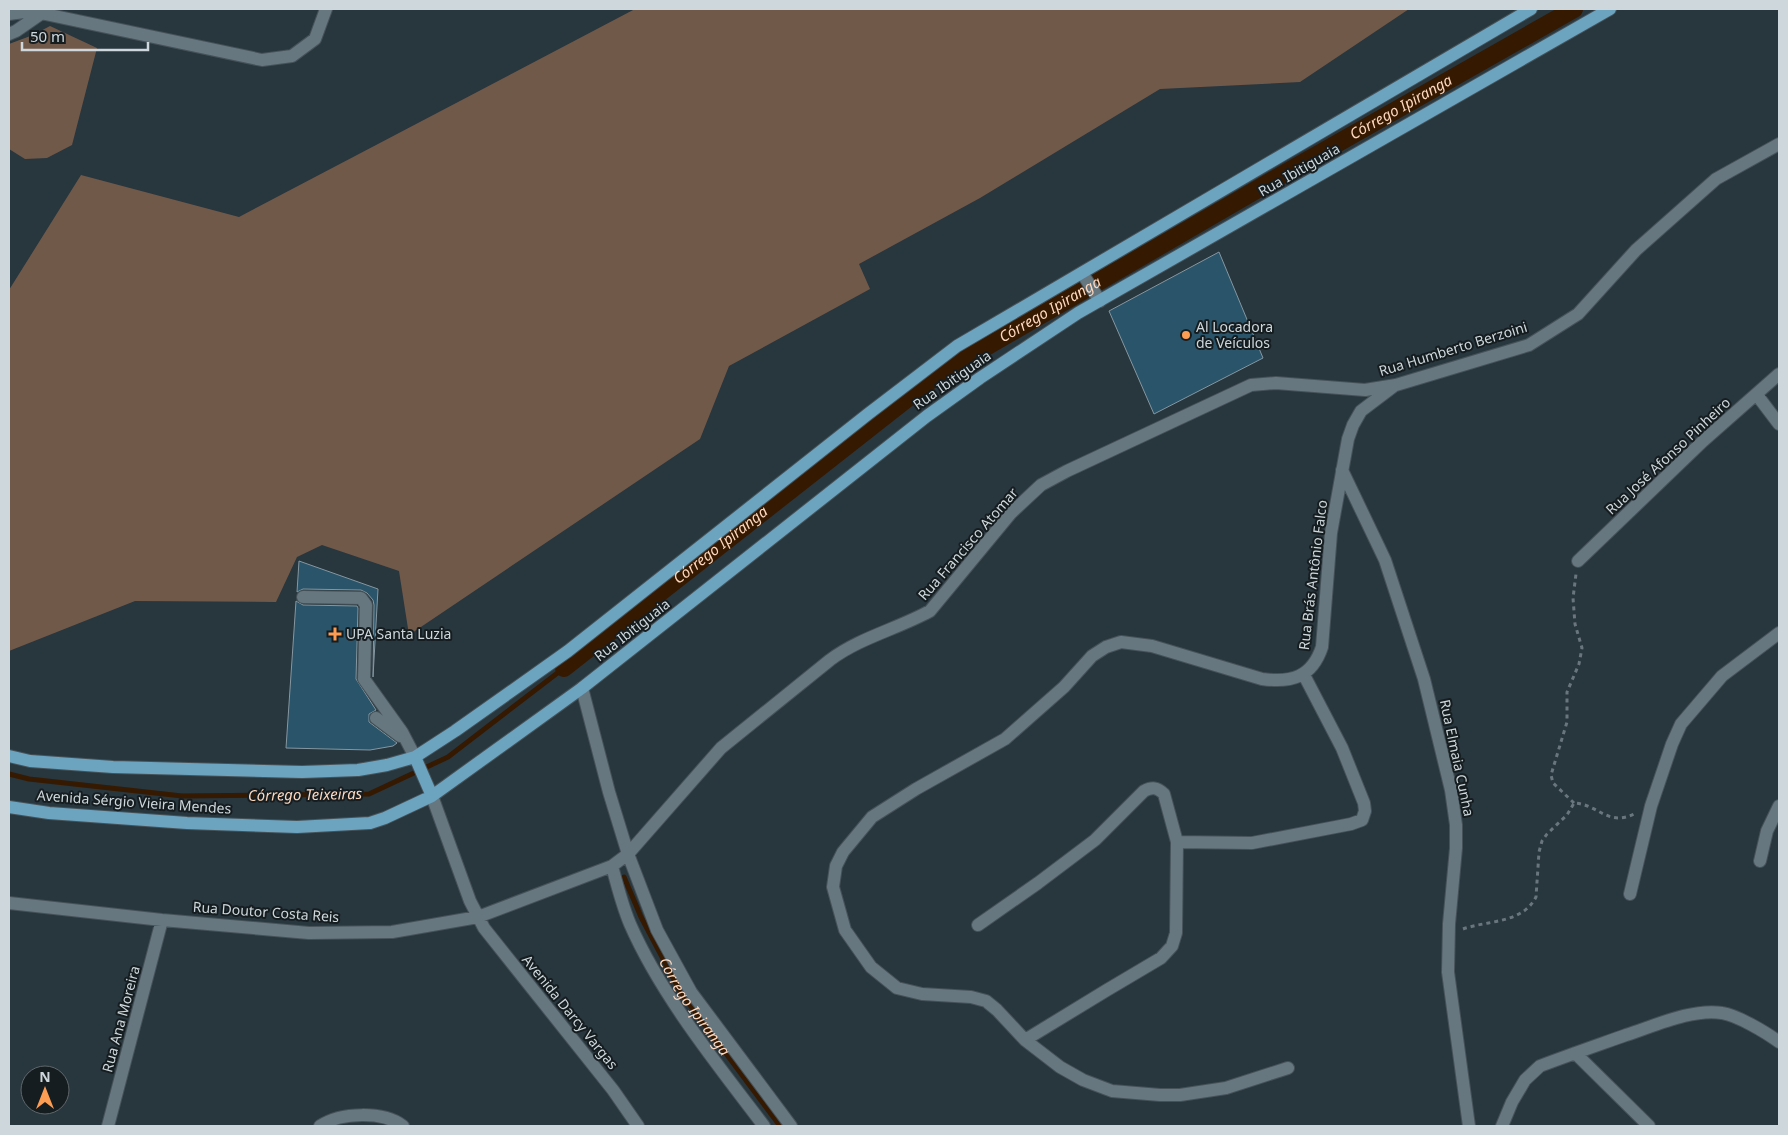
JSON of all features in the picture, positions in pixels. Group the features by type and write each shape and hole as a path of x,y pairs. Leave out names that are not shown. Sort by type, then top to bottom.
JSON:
{"main road":[{"name":"Rua Ibitiguaia","path":"417,760 568,651 957,346 1084,276 1531,9"},
{"name":"Rua Ibitiguaia","path":"430,790 582,688 926,416 1099,299 1610,9"},
{"path":"9,756 30,761 113,767 302,772 358,770 417,760 430,790"},
{"name":"Avenida Sérgio Vieira Mendes","path":"9,806 49,813 187,823 297,827 370,823 385,818 430,790"}],"street":[{"path":"9,14 31,11 42,13 262,60 292,56 315,39 326,9"},
{"path":"9,34 42,13"},
{"name":"Rua Humberto Berzoini","path":"1364,390 1396,385 1529,345 1578,314 1636,250 1716,179 1779,144"},
{"path":"1084,276 1099,299"},
{"name":"Rua José Afonso Pinheiro","path":"1578,562 1703,441 1779,374"},
{"name":"Rua Francisco Atomar","path":"628,854 721,748 830,660 842,651 914,620 930,611 1011,513 1041,485 1251,385 1276,383 1364,390"},
{"name":"Rua Brás Antônio Falco","path":"1304,675 1317,661 1322,647 1331,533 1348,439 1361,411 1396,385"},
{"path":"1757,395 1779,424"},
{"name":"Rua Elmaia Cunha","path":"1342,470 1385,560 1424,679 1451,790 1456,825 1456,848 1448,939 1449,993 1469,1126"},
{"path":"303,597 362,598 366,605 364,680 417,760"},
{"path":"1630,894 1651,806 1672,744 1681,724 1722,676 1779,633"},
{"path":"1176,842 1252,843 1343,826 1362,820 1365,811 1364,802 1342,748 1304,675 1279,682 1262,679 1152,646 1121,642 1106,647 1092,656 1064,687 1005,739 916,789 872,817 843,852 836,866 833,887 845,930 871,966 898,988 922,994 971,996 986,1001 1025,1040 1060,1067 1083,1080 1112,1091 1180,1095 1226,1088 1288,1068"},
{"path":"582,688 609,792 628,854 657,930 691,992 791,1126"},
{"path":"376,718 404,738"},
{"path":"978,924 1038,883 1095,840 1144,790 1151,787 1159,789 1164,794 1176,842 1176,933 1172,946 1161,958 1025,1040"},
{"name":"Avenida Darcy Vargas","path":"430,790 470,901 484,928 613,1090 638,1126"},
{"path":"1760,861 1768,831 1779,806"},
{"name":"Rua Doutor Costa Reis","path":"9,903 162,920 309,933 392,932 478,917 612,866 628,854"},
{"path":"612,866 630,924 657,976 714,1060 764,1126"},
{"name":"Rua Ana Moreira","path":"108,1126 162,920"},
{"path":"1502,1126 1512,1102 1525,1080 1540,1066 1678,1018 1701,1012 1723,1013 1742,1021 1779,1042"},
{"path":"1575,1053 1649,1126"},
{"path":"320,1126 325,1122 354,1115 384,1116 395,1120 403,1126"}],"path":[{"path":"1578,562 1573,598 1575,624 1582,648 1580,664 1568,692 1567,722 1551,775 1553,784 1574,803 1583,804 1607,817 1630,816 1651,806"},
{"path":"1448,939 1454,937 1462,930 1477,924 1508,920 1533,904 1536,897 1542,841 1546,834 1567,816 1574,803"}],"shaded area":[{"path":"635,9 1409,9 1300,82 1160,89 980,198 859,264 870,289 729,366 700,439 409,635 399,571 322,545 297,557 276,602 135,601 9,651 9,290 81,175 239,217"},
{"path":"50,26 97,48 72,145 47,158 25,159 9,149 9,44"}],"building":[{"name":"Al Locadora de Veículos","path":"1219,252 1263,358 1154,414 1109,311"},
{"path":"299,561 378,589 373,677 373,600 367,593 361,590 303,589 297,592"},
{"name":"UPA Santa Luzia","path":"296,601 303,605 357,606 356,679 376,710 369,714 369,722 397,743 393,746 370,750 286,748"}],"waterway":[{"name":"Córrego Ipiranga","path":"564,668 936,376 1294,168 1574,9"},
{"name":"Córrego Teixeiras","path":"9,774 29,779 182,796 369,794 448,757 564,668"},
{"name":"Córrego Ipiranga","path":"624,877 641,917 681,993 780,1126"}],"place":[{"name":"Al Locadora de Veículos","path":"1186,335"},
{"name":"UPA Santa Luzia","path":"335,634"}]}
